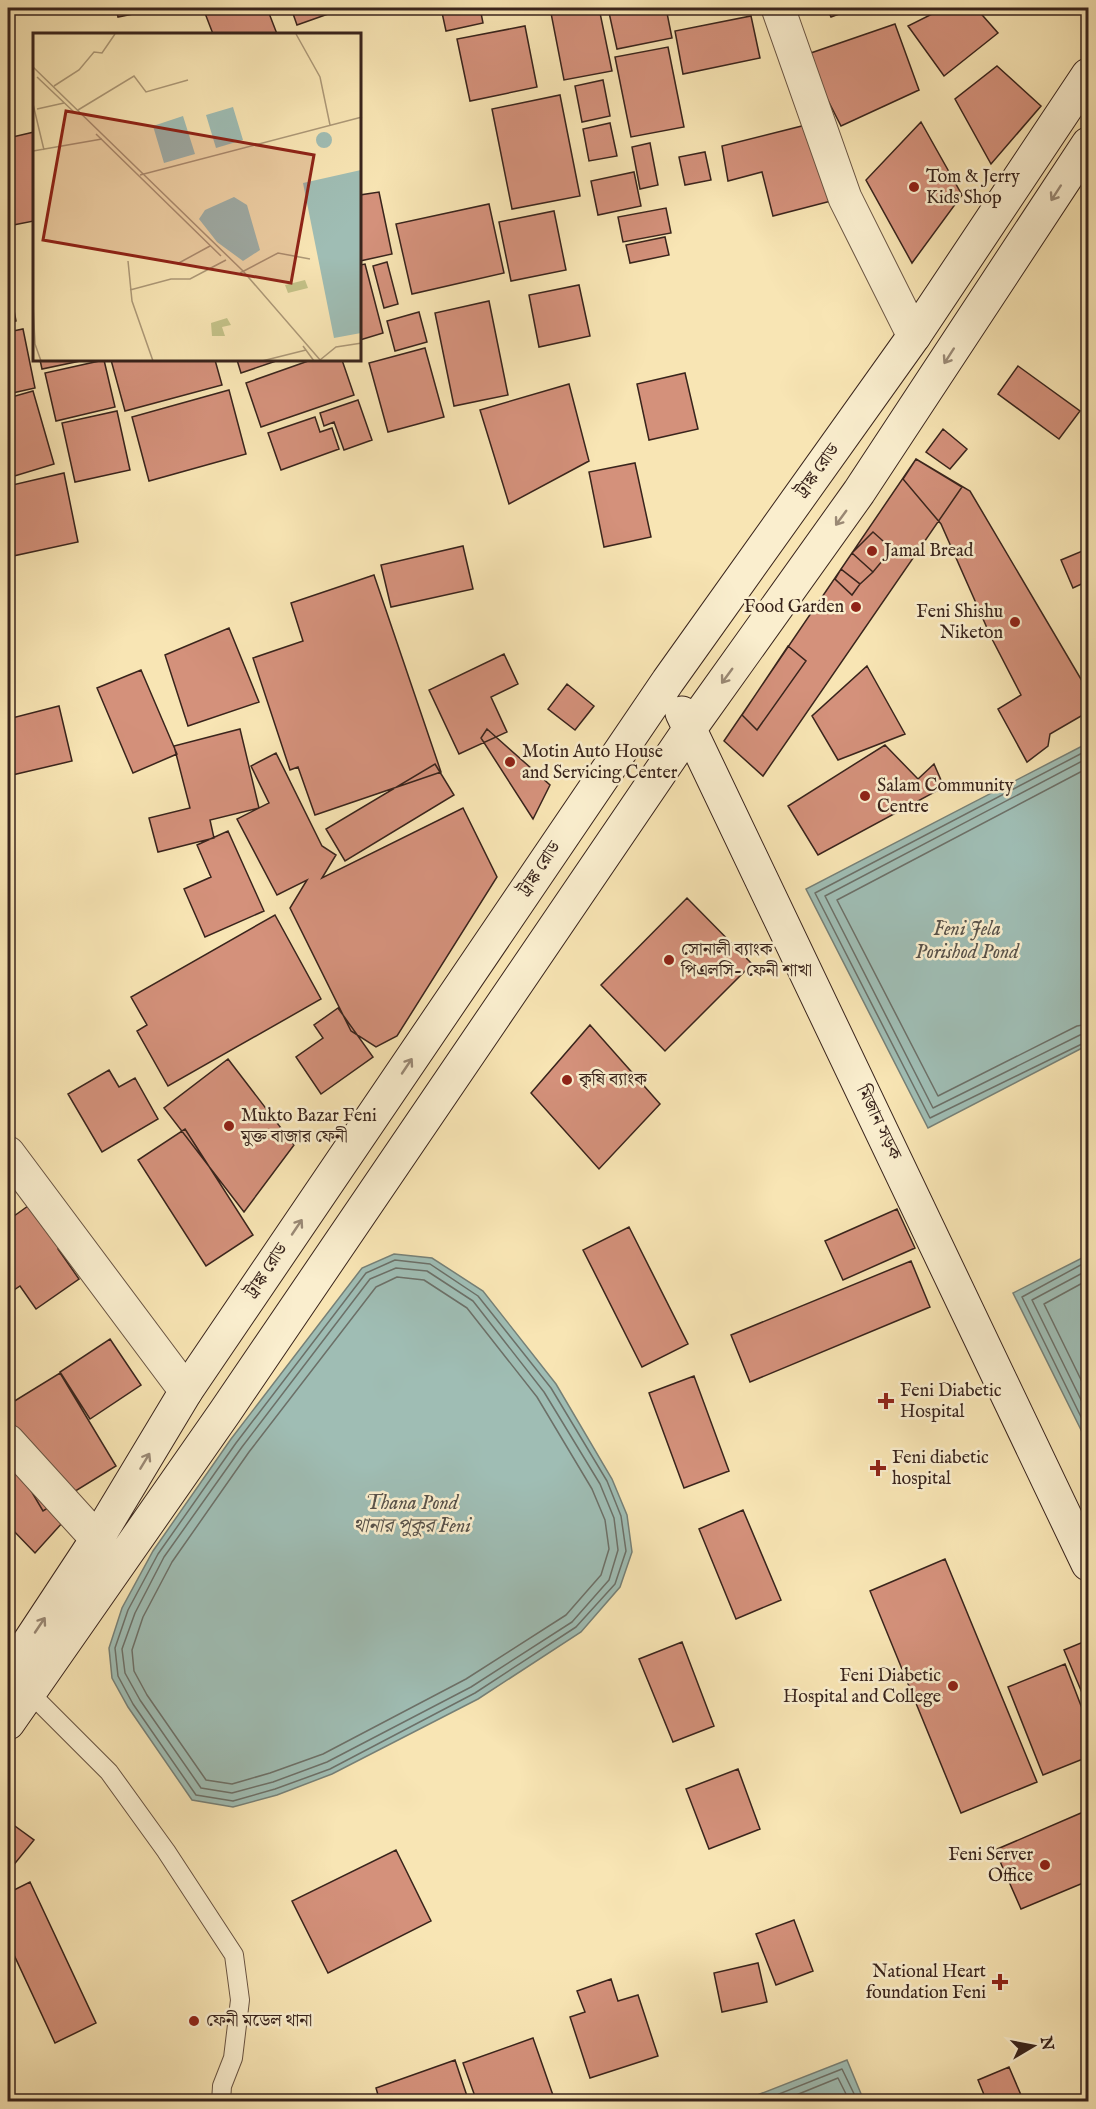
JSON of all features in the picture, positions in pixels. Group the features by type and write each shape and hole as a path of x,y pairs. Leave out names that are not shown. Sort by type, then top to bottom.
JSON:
{"main road":[{"path":"778,8 845,198 915,336"},
{"name":"ট্রাঙ্ক রোড","path":"8,1723 16,1680 186,1391 668,681 915,336 1089,75"},
{"name":"ট্রাঙ্ক রোড","path":"16,1680 859,492 1089,144"},
{"name":"মিজান সড়ক","path":"668,681 689,730 1089,1564"},
{"path":"8,1153 186,1391"},
{"path":"8,1441 97,1539"}],"lane":[{"path":"16,1680 109,1772 166,1851 234,1955 240,2000 233,2058 222,2086 221,2102"}],"water":[{"name":"Feni Jela Porishod Pond","path":"1088,743 1088,1045 928,1128 806,889"},
{"name":"Thana Pond থানার পুকুর Feni","path":"394,1254 432,1258 483,1291 556,1384 612,1479 627,1515 632,1552 620,1587 581,1632 478,1699 332,1774 277,1795 233,1807 192,1800 128,1707 112,1678 109,1648 122,1608 153,1551 231,1439 362,1268"},
{"path":"1088,1255 1088,1444 1013,1293"},
{"path":"847,2060 864,2101 742,2101"}],"building":[{"path":"116,8 156,8 157,9 118,17"},
{"path":"203,8 267,8 277,33 213,33"},
{"path":"291,8 345,8 297,25"},
{"path":"441,8 480,8 483,23 446,31"},
{"path":"550,8 599,8 612,71 564,80"},
{"path":"608,8 666,8 672,38 617,49"},
{"path":"827,8 855,8 831,17"},
{"path":"944,8 976,8 998,33 944,76 908,26"},
{"path":"751,16 760,58 683,74 675,31"},
{"path":"895,24 919,90 841,126 805,55"},
{"path":"525,26 537,87 470,101 457,39"},
{"path":"668,47 684,127 631,137 615,57"},
{"path":"997,66 1041,106 991,164 955,99"},
{"path":"603,80 610,116 582,122 575,86"},
{"path":"560,95 580,196 512,209 492,109"},
{"name":"Tom & Jerry Kids Shop","path":"921,122 962,195 912,263 866,180"},
{"path":"610,123 617,156 589,161 583,129"},
{"path":"806,125 835,200 773,216 762,172 728,181 722,146"},
{"path":"33,132 33,221 8,226 8,138"},
{"path":"650,143 658,185 640,189 632,147"},
{"path":"705,152 711,180 685,185 679,157"},
{"path":"634,172 641,206 598,215 591,181"},
{"path":"379,192 392,254 362,261 362,195"},
{"path":"489,204 504,273 412,294 396,224"},
{"path":"666,208 671,233 623,242 618,217"},
{"path":"554,211 566,270 511,281 499,222"},
{"path":"665,237 669,255 630,263 626,245"},
{"path":"387,262 398,304 384,308 373,266"},
{"path":"365,264 383,333 362,339 362,265"},
{"path":"8,279 16,321 8,323"},
{"path":"579,285 590,336 539,347 529,295"},
{"path":"489,301 508,395 454,406 435,313"},
{"path":"419,312 427,342 395,351 387,321"},
{"path":"23,329 35,388 8,394 8,332"},
{"path":"425,348 444,417 388,432 369,363"},
{"path":"40,362 75,362 42,369"},
{"path":"104,362 115,407 56,421 45,373"},
{"path":"112,362 216,362 222,385 125,411"},
{"path":"238,362 273,362 241,373"},
{"path":"305,362 343,362 354,395 261,427 246,383"},
{"path":"1018,366 1080,411 1059,439 998,394"},
{"path":"685,373 698,429 649,440 637,384"},
{"path":"569,384 589,461 509,504 480,410"},
{"path":"229,390 246,454 149,481 132,417"},
{"path":"33,391 54,464 8,478 8,398"},
{"path":"358,400 372,440 344,450 334,422 324,426 320,413"},
{"path":"117,411 130,470 75,482 62,423"},
{"path":"315,417 320,432 332,428 339,449 281,470 268,433"},
{"path":"943,429 967,449 950,469 926,452"},
{"path":"916,459 962,487 763,776 724,741"},
{"name":"Feni Shishu Niketon","path":"916,459 970,491 1088,691 1088,712 1050,734 1048,746 1027,762 998,709 1021,695 991,637 941,524 903,479"},
{"path":"635,463 651,537 604,547 589,472"},
{"path":"64,473 78,542 13,556 8,532 8,486"},
{"name":"Jamal Bread","path":"873,532 892,549 873,572 852,553"},
{"path":"463,546 473,589 391,607 381,565"},
{"path":"1087,549 1088,581 1073,588 1061,560"},
{"path":"852,553 873,572 860,584 841,569"},
{"path":"841,569 860,584 852,595 835,579"},
{"path":"374,575 441,772 315,815 298,767 290,770 253,658 303,641 291,603"},
{"path":"229,628 259,702 188,726 165,655"},
{"path":"788,646 806,661 757,730 742,715"},
{"path":"504,654 518,684 491,697 507,732 459,754 429,690"},
{"path":"867,666 905,734 838,760 812,716"},
{"path":"141,670 177,754 133,773 97,688"},
{"path":"567,684 594,706 575,730 548,709"},
{"path":"59,706 72,761 8,776 8,719"},
{"path":"240,729 259,808 210,820 214,838 158,852 149,818 190,808 174,746"},
{"name":"Motin Auto House and Servicing Center","path":"487,729 550,785 533,819 481,738"},
{"name":"Salam Community Centre","path":"885,745 918,779 934,764 944,787 818,855 788,806"},
{"path":"276,753 322,846 336,855 322,878 463,808 497,877 397,1036 376,1047 351,1031 290,908 307,880 277,895 237,819 269,803 251,766"},
{"path":"435,764 454,795 345,861 326,829"},
{"path":"228,831 264,911 205,937 184,889 211,877 197,845"},
{"path":"687,898 752,964 665,1051 601,985"},
{"path":"275,915 321,999 168,1086 137,1031 147,1025 131,997"},
{"path":"338,1008 373,1057 321,1094 296,1057 323,1038 314,1025"},
{"path":"590,1025 660,1104 599,1169 531,1093"},
{"name":"Mukto Bazar Feni মুক্ত বাজার ফেনী","path":"228,1059 294,1145 244,1212 164,1108"},
{"path":"109,1070 119,1087 135,1078 158,1119 102,1152 68,1094"},
{"path":"185,1129 253,1235 206,1266 138,1160"},
{"path":"42,1196 72,1239 58,1249 79,1279 36,1309 20,1286 8,1294 8,1207 14,1216"},
{"path":"897,1209 915,1248 843,1280 825,1241"},
{"path":"629,1227 688,1344 642,1367 583,1250"},
{"path":"911,1261 930,1307 750,1382 731,1335"},
{"path":"110,1339 141,1385 90,1419 60,1372"},
{"path":"60,1373 116,1466 43,1511 8,1452 8,1405"},
{"path":"694,1376 729,1471 684,1488 649,1393"},
{"path":"8,1459 63,1522 35,1553 8,1525"},
{"path":"743,1510 781,1600 736,1619 699,1529"},
{"name":"Feni Diabetic Hospital and College","path":"945,1559 1037,1782 961,1813 870,1591"},
{"path":"1088,1640 1088,1707 1064,1650"},
{"path":"682,1642 714,1726 673,1742 639,1659"},
{"path":"1065,1664 1088,1724 1088,1757 1043,1775 1008,1687"},
{"path":"738,1769 760,1829 709,1849 686,1789"},
{"name":"Feni Server Office","path":"1088,1810 1088,1881 1021,1909 995,1850"},
{"path":"8,1821 34,1840 8,1872"},
{"path":"396,1850 431,1921 328,1973 292,1901"},
{"path":"30,1882 96,2023 55,2043 8,1942 8,1893"},
{"path":"794,1920 813,1971 776,1985 756,1934"},
{"path":"758,1963 767,2002 722,2012 714,1973"},
{"path":"611,1979 618,2001 638,1995 658,2056 590,2078 570,2017 585,2012 577,1991"},
{"path":"533,2038 555,2101 477,2102 463,2063"},
{"path":"455,2060 469,2102 380,2102 376,2088"},
{"path":"1009,2067 1024,2102 987,2102 978,2080"}],"place":[{"name":"Tom & Jerry Kids Shop","path":"914,187"},
{"name":"Jamal Bread","path":"872,551"},
{"name":"Food Garden","path":"856,607"},
{"name":"Feni Shishu Niketon","path":"1015,622"},
{"name":"Motin Auto House and Servicing Center","path":"510,762"},
{"name":"Salam Community Centre","path":"865,796"},
{"name":"সোনালী ব্যাংক পিএলসি- ফেনী শাখা","path":"669,960"},
{"name":"কৃষি ব্যাংক","path":"567,1080"},
{"name":"Mukto Bazar Feni মুক্ত বাজার ফেনী","path":"229,1126"},
{"name":"Feni Diabetic Hospital","path":"886,1401"},
{"name":"Feni diabetic hospital","path":"878,1468"},
{"name":"Feni Diabetic Hospital and College","path":"953,1686"},
{"name":"Feni Server Office","path":"1045,1865"},
{"name":"National Heart foundation Feni","path":"1000,1982"},
{"name":"ফেনী মডেল থানা","path":"194,2021"}]}
